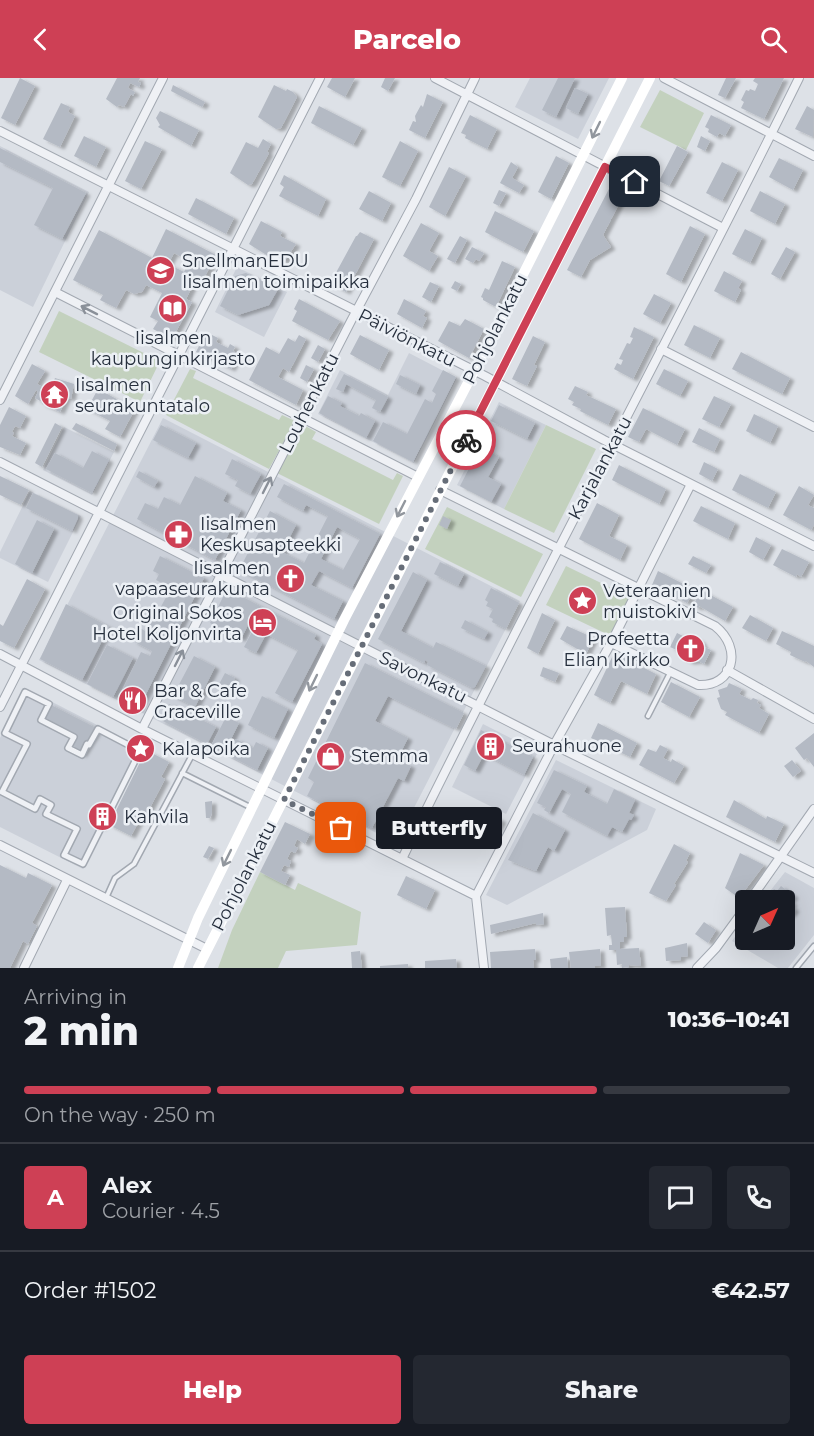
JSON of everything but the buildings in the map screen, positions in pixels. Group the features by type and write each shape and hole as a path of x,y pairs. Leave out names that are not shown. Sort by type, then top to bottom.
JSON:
{"main road":[{"name":"Pohjolankatu","path":"178,968 188,940 337,634 474,371 622,78"},
{"name":"Pohjolankatu","path":"198,968 650,78"}],"street":[{"path":"0,400 163,78"},
{"path":"0,706 320,78"},
{"path":"435,78 723,228"},
{"name":"Louhenkatu","path":"142,729 416,199 475,78"},
{"path":"664,78 814,156"},
{"name":"Karjalankatu","path":"402,859 799,78"},
{"name":"Päiviönkatu","path":"0,131 814,546"},
{"path":"55,292 418,477"},
{"path":"661,349 814,427"},
{"name":"Savonkatu","path":"0,462 554,745 814,873"},
{"path":"484,968 476,896 554,745 611,643 691,484"},
{"path":"440,490 721,630 729,640 733,654 721,679 706,685 689,682 611,643"},
{"path":"0,654 142,729 476,896"},
{"path":"727,670 814,719"},
{"path":"25,693 49,704 41,720 74,737 68,748 81,755 98,729 140,751 111,809 104,806 99,815 95,824 101,828 83,864 64,855 77,829 46,814 51,805 40,799 35,808 2,792 27,744 5,733 25,693"},
{"path":"757,890 814,809"},
{"path":"0,845 207,949"},
{"path":"24,968 67,880"},
{"path":"697,968 716,948 735,922"}],"lane":[{"path":"648,716 670,672"},
{"path":"105,899 115,878 134,864 192,754"},
{"path":"182,773 252,808"},
{"path":"796,968 814,946"}],"shaded area":[{"path":"530,78 609,78 578,139 515,107"},
{"path":"0,146 89,192 33,307 0,290"},
{"path":"237,267 287,292 264,337 215,312"},
{"path":"409,353 457,378 414,463 318,414 340,370 388,395"},
{"path":"499,402 546,425 504,509 457,485"},
{"path":"163,418 520,601 396,843 39,660"},
{"path":"64,427 114,452 92,495 43,470"},
{"path":"30,491 81,516 48,582 0,558 0,552"},
{"path":"25,688 144,749 83,869 0,827 0,738"},
{"path":"483,724 538,752 506,814 452,787"},
{"path":"556,760 656,809 647,830 507,905 486,895"},
{"path":"785,872 814,888 814,935 788,968 778,968 747,950 795,950 795,890 771,890"}],"green space":[{"path":"660,90 704,113 686,150 640,127"},
{"path":"59,311 160,361 140,402 39,352"},
{"path":"190,369 196,371 193,378 279,420 282,415 295,421 269,469 166,415"},
{"path":"302,424 316,432 312,439 393,480 397,473 403,476 379,524 277,473"},
{"path":"546,425 596,449 554,533 504,509"},
{"path":"447,507 543,554 521,597 425,549"},
{"path":"566,566 630,597 611,636 546,605"},
{"path":"260,872 295,890 298,883 361,912 357,945 286,951 278,968 218,968 232,930"}],"way so far":[{"path":"341,828 284,800 466,440"}],"place":[{"name":"SnellmanEDU Iisalmen toimipaikka","path":"161,271"},
{"name":"Iisalmen kaupunginkirjasto","path":"173,309"},
{"name":"Iisalmen seurakuntatalo","path":"54,395"},
{"name":"Iisalmen Keskusapteekki","path":"179,534"},
{"name":"Iisalmen vapaaseurakunta","path":"291,578"},
{"name":"Veteraanien muistokivi","path":"582,601"},
{"name":"Original Sokos Hotel Koljonvirta","path":"263,623"},
{"name":"Profeetta Elian Kirkko","path":"691,649"},
{"name":"Bar & Cafe Graceville","path":"133,701"},
{"name":"Seurahuone","path":"491,746"},
{"name":"Kalapoika","path":"141,749"},
{"name":"Stemma","path":"330,756"},
{"name":"Kahvila","path":"103,817"},
{"name":"Butterfly","path":"341,828"}],"route":[{"path":"466,440 605,167 635,182"}]}
